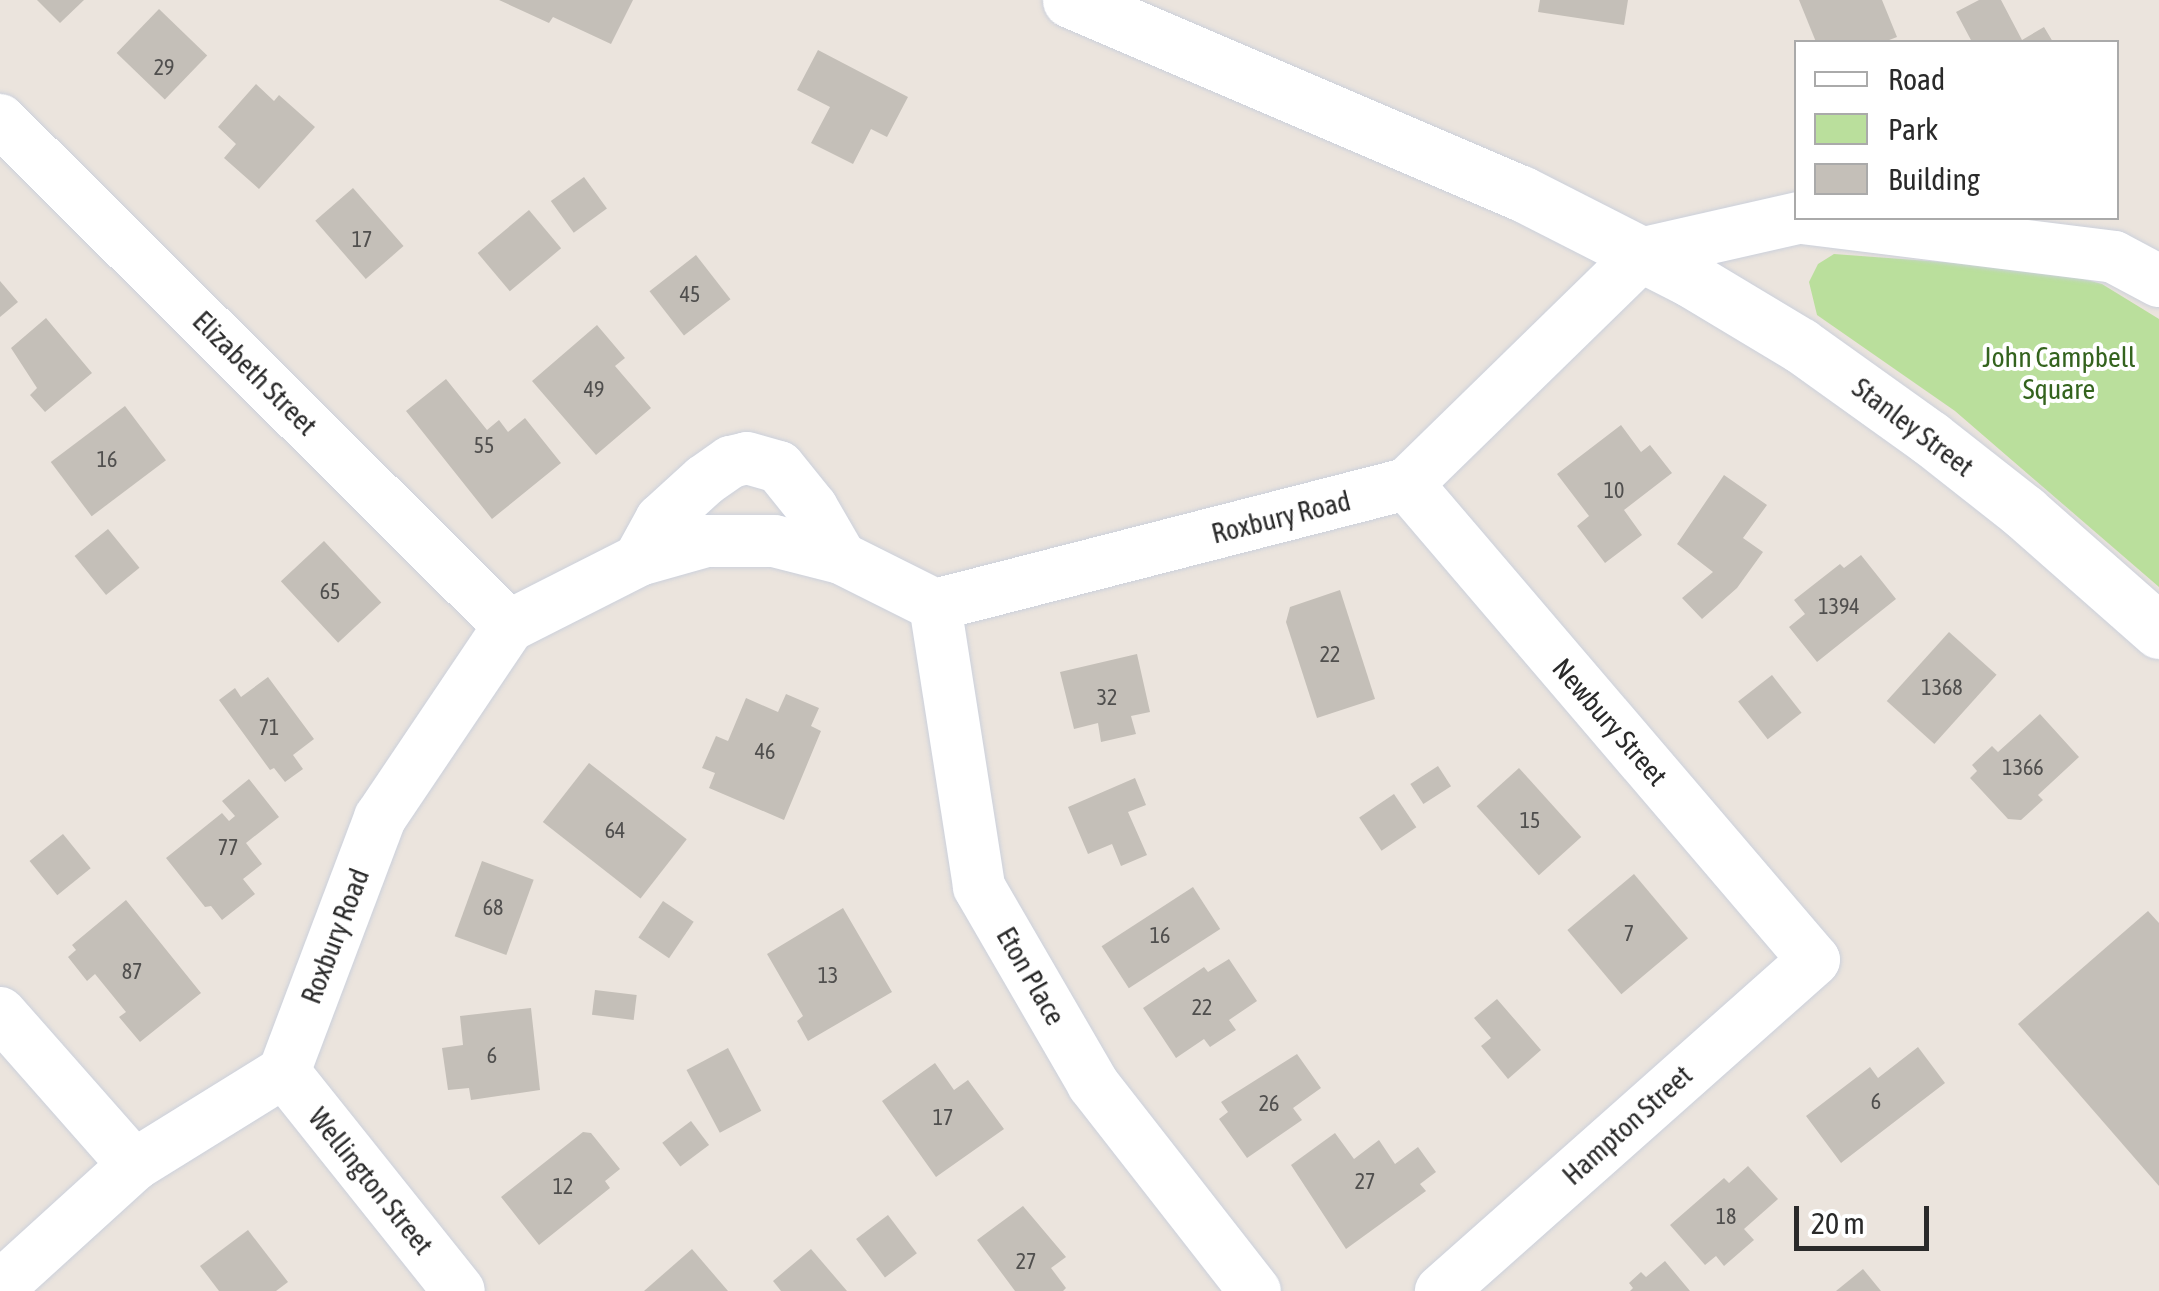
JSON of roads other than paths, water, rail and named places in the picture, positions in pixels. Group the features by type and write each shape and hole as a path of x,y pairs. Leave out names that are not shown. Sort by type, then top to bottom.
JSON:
{"main road":[{"name":"Stanley Street","path":"1070,0 1521,193 1644,253 1753,316 1876,398 2012,503 2159,631"}],"street":[{"name":"Elizabeth Street","path":"0,120 509,626"},
{"path":"1644,253 1794,219"},
{"path":"1816,220 2114,257 2159,281"},
{"name":"Roxbury Road","path":"284,1072 380,818 509,626 638,560 706,541 774,541 842,558 935,606 1407,484 1644,253"},
{"path":"638,560 661,520 705,480 730,462 747,458 779,467 812,508 842,558"},
{"name":"Newbury Street","path":"1407,484 1814,960"},
{"name":"Eton Place","path":"935,606 979,886 1093,1084 1255,1291"},
{"name":"Hampton Street","path":"1441,1291 1814,960"},
{"path":"0,1013 134,1165"},
{"path":"0,1287 134,1165 284,1072"},
{"name":"Wellington Street","path":"284,1072 460,1291"}],"park label":[{"name":"John Campbell Square","path":"2059,373"}]}
